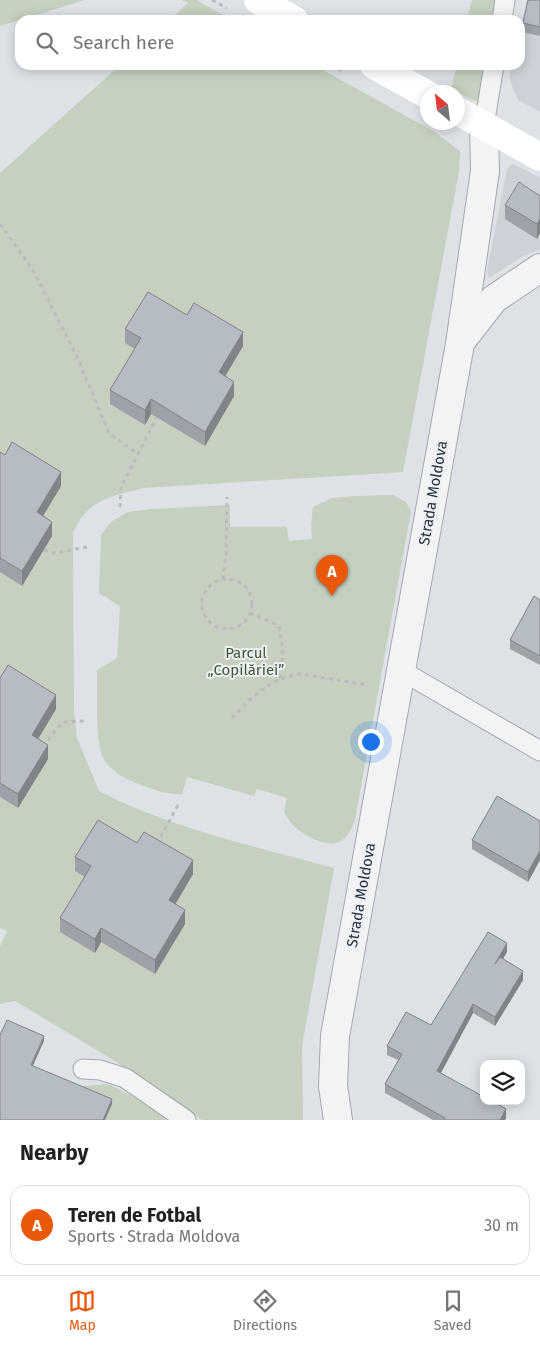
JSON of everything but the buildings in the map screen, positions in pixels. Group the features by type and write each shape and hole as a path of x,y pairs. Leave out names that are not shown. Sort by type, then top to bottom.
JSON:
{"street":[{"path":"258,0 285,15"},
{"path":"383,70 420,91"},
{"path":"465,115 540,157"},
{"name":"Strada Moldova","path":"338,1120 333,1086 335,1036 460,344 485,171 484,126"},
{"name":"Strada Moldova","path":"460,344 494,299 540,268"}],"lane":[{"path":"503,15 505,0"},
{"path":"484,126 493,70"},
{"path":"402,671 540,751"},
{"path":"83,1069 100,1070 125,1078 186,1120"}],"path":[{"path":"0,224 33,270 77,357 109,433 138,454"},
{"path":"120,507 121,486 157,417"},
{"path":"223,579 226,555 227,497"},
{"path":"44,550 53,553 88,547"},
{"path":"223,579 238,581 249,591 252,606 250,613 246,620 232,629 216,628 210,623 202,609 204,593 208,586 223,579"},
{"path":"250,613 278,625 282,635 283,651 280,679"},
{"path":"232,718 247,701 280,679 291,675 302,674 372,686"},
{"path":"38,753 62,722 84,721"},
{"path":"153,851 178,805"}],"shaded area":[{"path":"527,0 540,0 540,112 518,100 509,78 511,70 525,70 524,15"},
{"path":"512,164 540,178 540,249 524,256 489,278 487,271 507,169"}],"green space":[{"path":"0,0 85,0 36,15 15,15 15,21 0,26"},
{"path":"182,0 196,0 223,15 175,15 188,3"},
{"path":"472,0 496,0 493,15 468,15"},
{"path":"114,70 323,70 420,124 420,130 433,131 460,151 459,172 403,472 144,488 111,497 93,506 79,522 73,533 74,711 77,738 99,791 155,816 214,836 334,868 302,1046 303,1120 202,1120 115,1061 15,1001 0,1004 0,946 7,931 0,928 0,173"},
{"path":"456,70 484,70 478,102 465,96 465,85 452,85"},
{"name":"Parcul „Copilăriei”","path":"393,495 406,502 411,511 355,820 345,838 339,842 327,843 307,836 296,828 286,816 284,811 287,798 257,789 254,796 187,777 182,794 171,794 135,783 120,775 107,764 101,751 99,740 97,670 117,658 120,606 99,593 101,535 111,522 128,512 230,505 230,527 287,527 289,541 312,539 313,507 332,498"},
{"path":"108,1084 146,1103 171,1120 105,1120 73,1087"}],"place":[{"name":"Teren de Fotbal","path":"332,596"}]}
